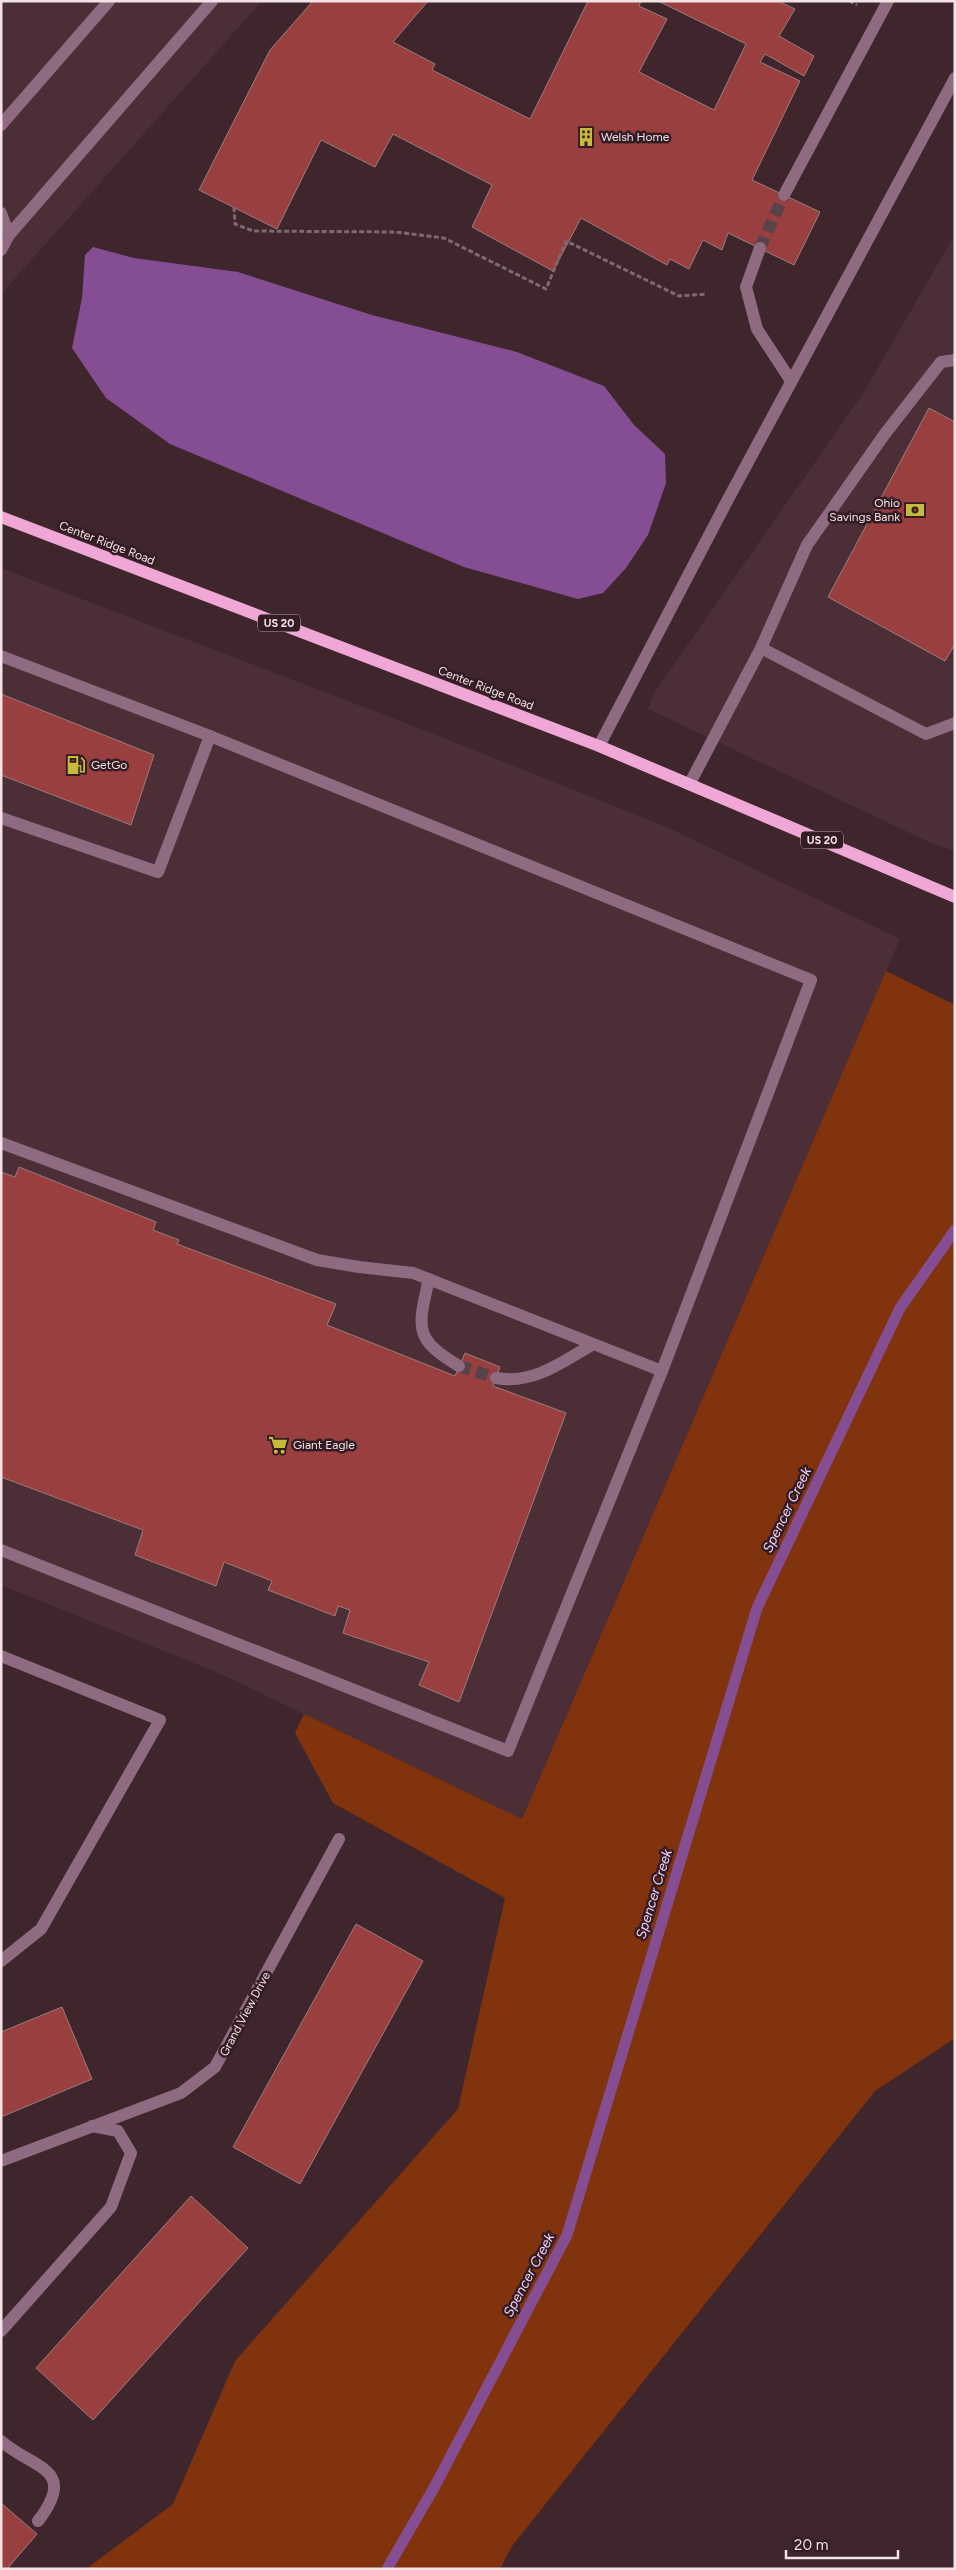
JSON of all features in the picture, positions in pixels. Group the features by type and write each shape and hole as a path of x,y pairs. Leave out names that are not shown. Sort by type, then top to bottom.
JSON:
{"main road":[{"name":"Center Ridge Road","path":"1,517 598,746 690,783 955,897"}],"street":[{"path":"1,124 109,1"},
{"path":"1,250 10,235 212,1"},
{"path":"784,195 888,1"},
{"path":"598,746 791,381 955,78"},
{"path":"1,213 10,235"},
{"path":"760,248 746,287 757,329 791,381"},
{"path":"690,783 761,648 807,545 884,435 941,362 955,360"},
{"path":"761,648 926,734 955,722"},
{"path":"1,656 210,736 811,980 662,1372 508,1751 1,1550"},
{"path":"1,818 158,872 210,736"},
{"path":"1,1143 318,1260 359,1268 413,1272 662,1372"},
{"path":"430,1279 420,1320 422,1331 433,1348 459,1366"},
{"path":"496,1378 512,1382 529,1377 554,1366 593,1344"},
{"path":"1,1656 160,1720 41,1929 1,1961"},
{"name":"Grand View Drive","path":"1,2161 181,2093 215,2067 339,1839"},
{"path":"1,2331 111,2207 132,2153 118,2131 92,2126"},
{"path":"1,2441 10,2449 46,2468 51,2475 54,2489 51,2505 38,2521"}],"path":[{"path":"234,206 235,224 252,230 395,232 444,238 546,289 566,242 679,296 707,294"}],"shaded area":[{"path":"1,1 262,1 1,294"},
{"path":"955,234 955,851 929,842 648,709 654,693 864,392"},
{"path":"93,247 134,258 238,272 372,315 517,352 604,386 634,425 665,454 666,483 648,535 626,568 603,593 578,599 464,567 170,444 106,398 72,348 82,298 85,255"},
{"path":"1,568 429,732 669,828 900,939 522,1819 221,1674 1,1585"},
{"path":"886,971 955,1005 955,2038 875,2091 512,2546 500,2569 86,2569 173,2504 235,2361 458,2109 505,1898 333,1803 295,1733 304,1714 522,1819"}],"building":[{"name":"Welsh Home","path":"313,1 428,1 393,42 435,64 432,70 530,119 588,1 641,1 639,6 667,19 639,72 714,110 746,44 658,1 778,1 795,9 779,36 814,56 804,76 765,54 760,62 800,81 752,180 820,212 794,265 728,233 722,250 703,240 689,269 670,259 667,265 581,218 553,271 472,227 492,185 393,134 375,167 321,140 277,229 199,190 270,50"},
{"name":"Ohio Savings Bank","path":"929,408 955,422 955,644 945,661 828,597"},
{"name":"GetGo","path":"1,694 154,755 131,825 1,775"},
{"name":"Giant Eagle","path":"19,1167 156,1222 153,1230 179,1240 177,1244 336,1304 327,1325 455,1376 465,1353 500,1367 493,1386 566,1413 459,1702 419,1685 429,1662 343,1633 350,1610 338,1606 335,1616 268,1590 272,1581 224,1562 216,1586 135,1555 143,1530 1,1477 1,1172 15,1177"},
{"path":"356,1924 423,1961 300,2184 233,2147"},
{"path":"62,2007 92,2079 1,2117 1,2032"},
{"path":"191,2196 248,2248 93,2420 36,2368"},
{"path":"1,2503 37,2534 7,2569 1,2569"}],"waterway":[{"name":"Spencer Creek","path":"387,2569 435,2486 567,2235 757,1608 900,1308 955,1230"}],"tunnel":[{"path":"760,248 784,195"},
{"path":"459,1366 496,1378"}],"place":[{"name":"Welsh Home","path":"586,137"},
{"name":"Ohio Savings Bank","path":"915,510"},
{"name":"GetGo","path":"76,765"},
{"name":"Giant Eagle","path":"278,1445"}]}
